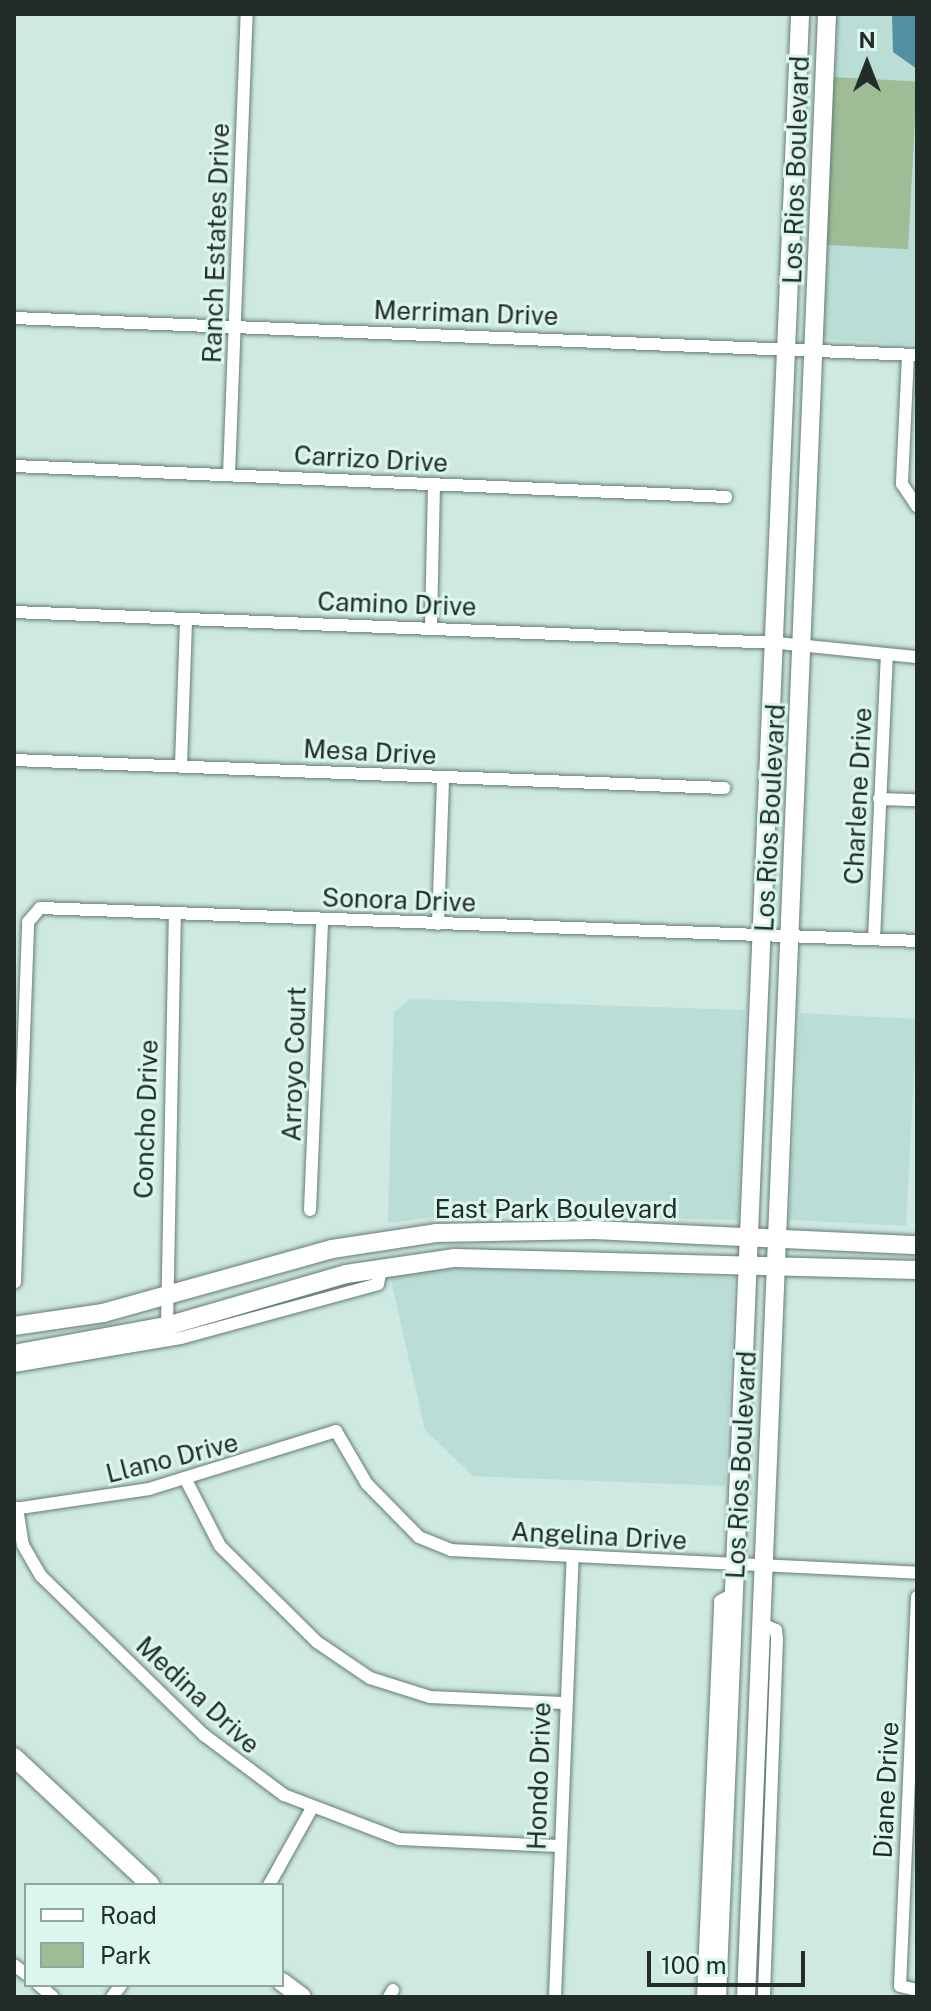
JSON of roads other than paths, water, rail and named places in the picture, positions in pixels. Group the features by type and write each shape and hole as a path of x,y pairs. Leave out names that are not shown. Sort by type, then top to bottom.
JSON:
{"main road":[{"name":"Los Rios Boulevard","path":"717,1997 766,937 800,14"},
{"name":"Los Rios Boulevard","path":"746,1997 804,645 827,14"},
{"path":"798,84 824,84"},
{"path":"795,189 801,243 819,255"},
{"path":"759,1061 785,1062"},
{"path":"485,1229 487,1256"},
{"name":"East Park Boulevard","path":"14,1326 162,1299 332,1249 485,1229 917,1245"},
{"name":"East Park Boulevard","path":"14,1354 167,1326 381,1268 487,1256 917,1270"},
{"path":"744,1429 769,1434"},
{"path":"14,1757 149,1883"},
{"path":"284,1984 302,1997"}],"street":[{"name":"Ranch Estates Drive","path":"229,474 247,14"},
{"name":"Merriman Drive","path":"14,318 912,355"},
{"path":"912,355 902,484 913,504"},
{"name":"Carrizo Drive","path":"14,466 726,497"},
{"path":"431,627 434,484"},
{"name":"Camino Drive","path":"14,612 778,643 917,657"},
{"path":"181,765 186,619"},
{"name":"Charlene Drive","path":"874,939 887,655"},
{"name":"Mesa Drive","path":"14,760 724,788"},
{"path":"438,924 443,778"},
{"path":"879,799 917,800"},
{"name":"Sonora Drive","path":"17,1187 32,912 175,913 917,941"},
{"name":"Concho Drive","path":"167,1326 162,1299 175,913"},
{"name":"Arroyo Court","path":"310,1210 322,919"},
{"path":"15,1282 17,1187"},
{"path":"14,1366 181,1338 378,1284 381,1268"},
{"name":"Angelina Drive","path":"336,1431 354,1469 419,1537 451,1550 917,1573"},
{"name":"Llano Drive","path":"15,1508 185,1478 336,1431"},
{"path":"185,1478 220,1546 317,1642 370,1678 430,1697 563,1703"},
{"name":"Medina Drive","path":"15,1508 23,1545 41,1576 222,1751 311,1810 399,1839 559,1846"},
{"name":"Hondo Drive","path":"555,1997 563,1703 573,1558"},
{"name":"Los Rios Boulevard","path":"703,1997 720,1601 737,1592"},
{"name":"Diane Drive","path":"917,1597 910,1853 900,1986 917,1990"},
{"path":"760,1623 776,1630 777,1639 764,1997"},
{"path":"270,1883 311,1810"}],"water":[{"path":"892,14 917,14 917,69 893,52"}]}
